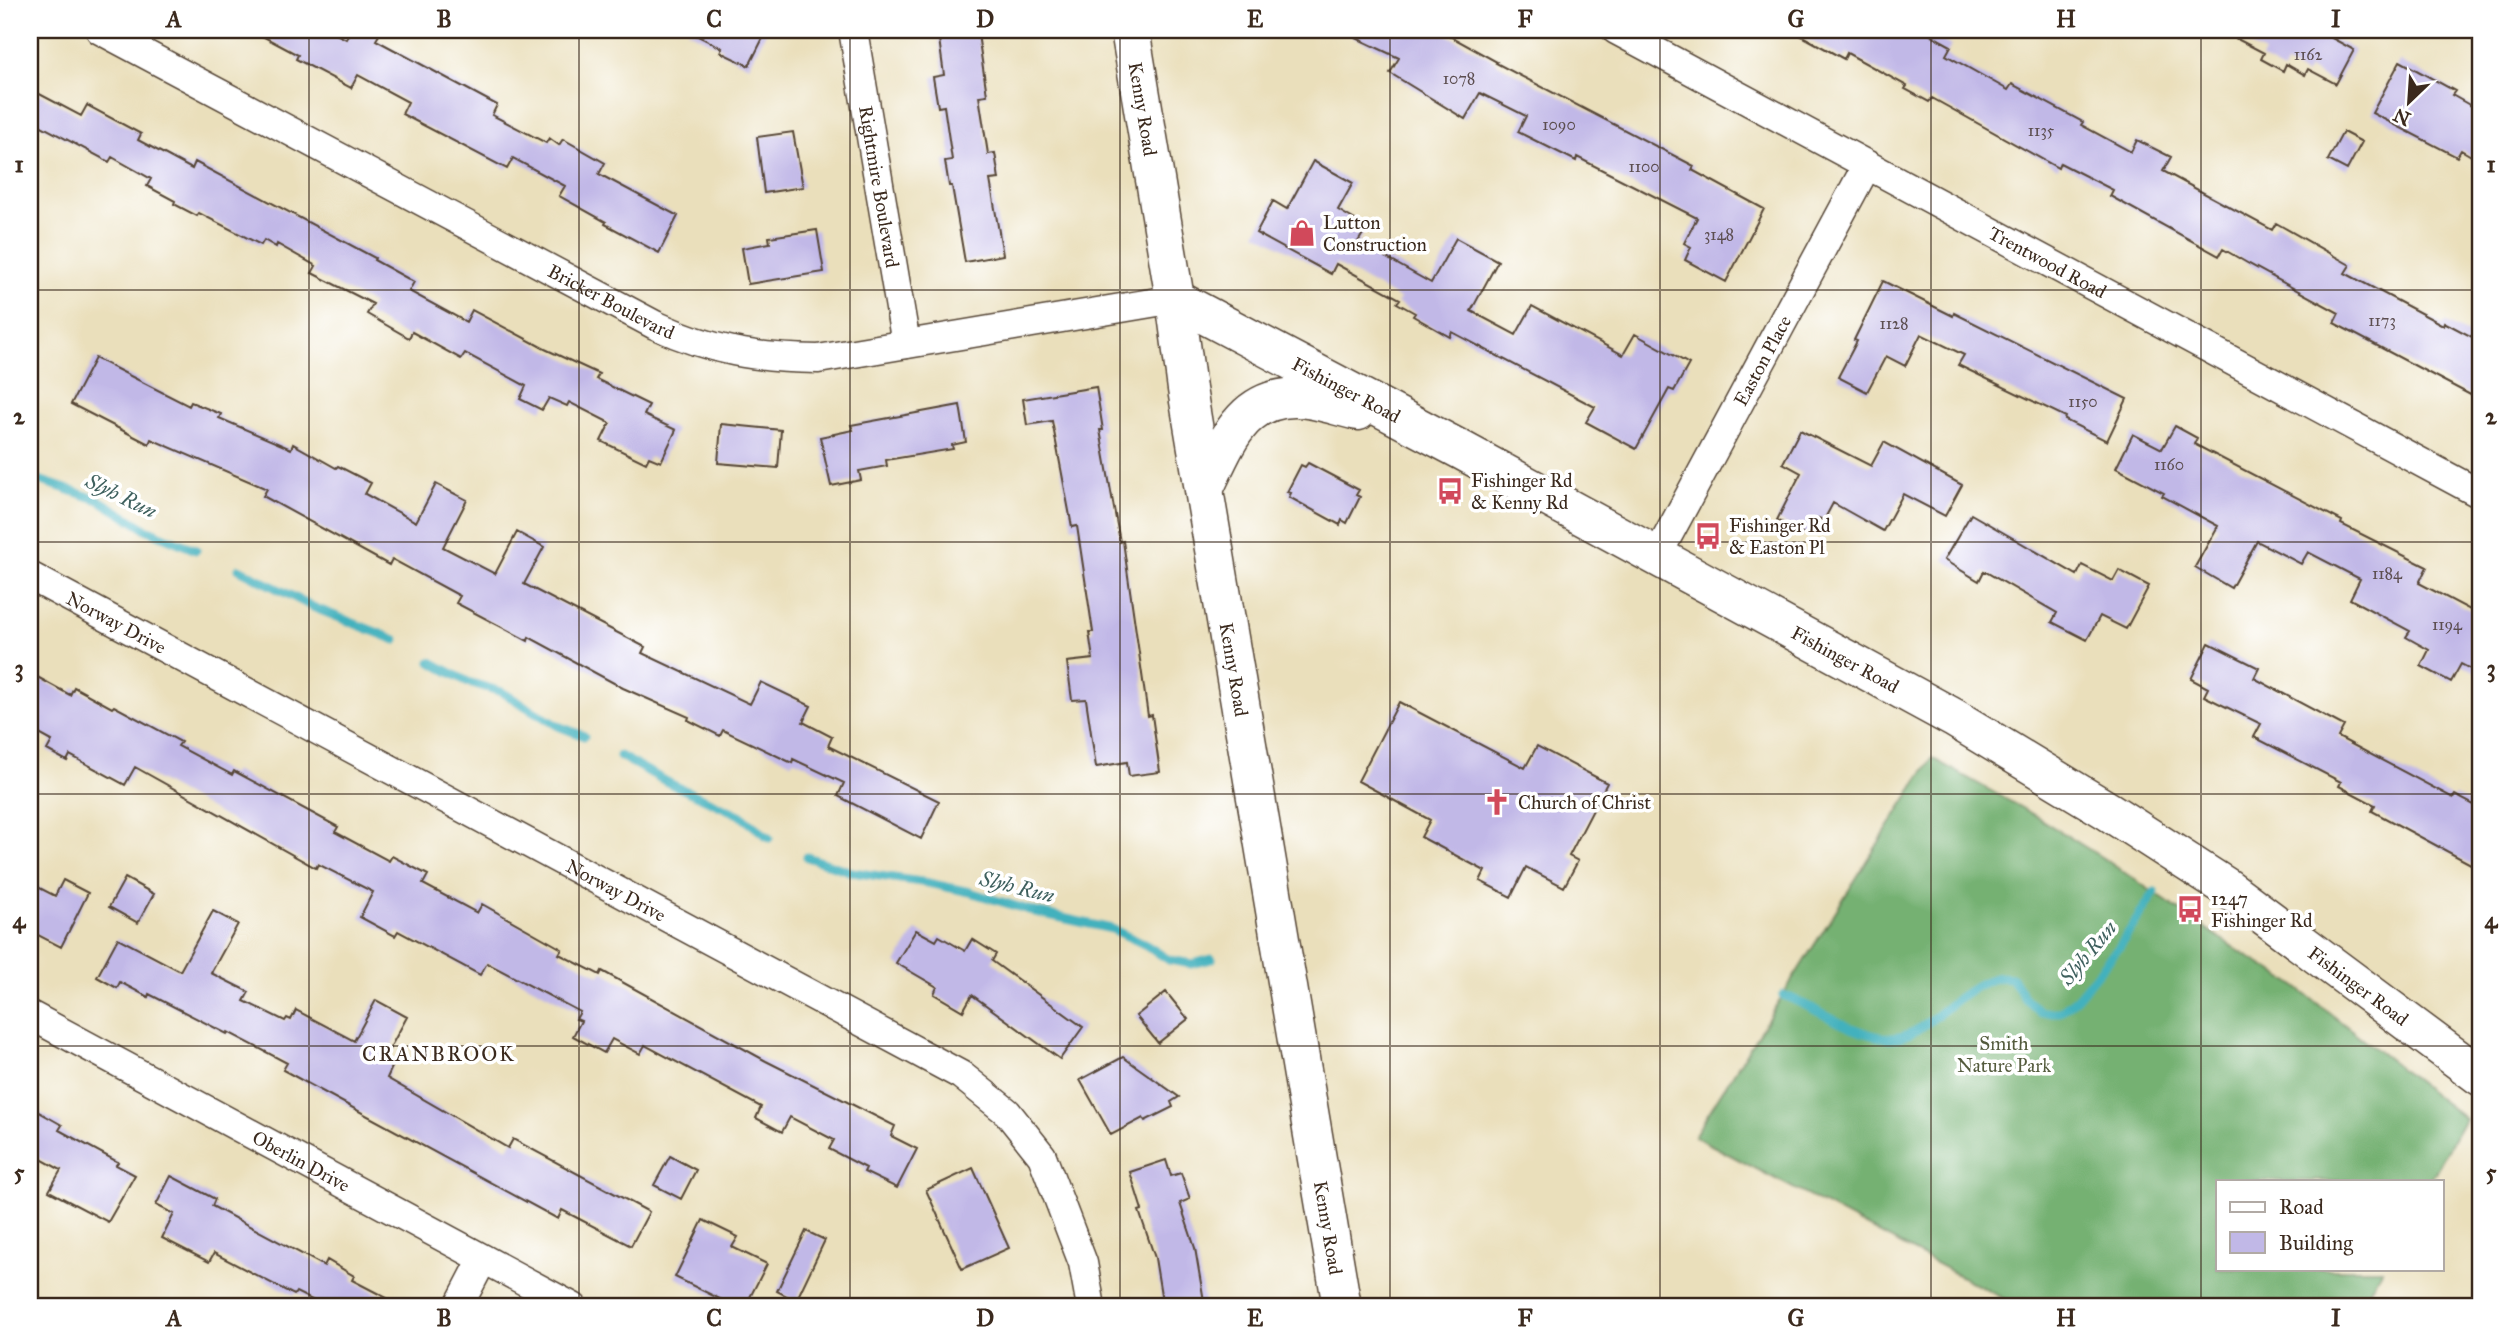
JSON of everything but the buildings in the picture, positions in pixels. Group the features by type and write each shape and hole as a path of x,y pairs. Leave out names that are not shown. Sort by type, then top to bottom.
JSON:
{"main road":[{"name":"Kenny Road","path":"1130,30 1175,299 1187,389 1342,1307"},
{"name":"Fishinger Road","path":"1175,299 1954,718 2108,811 2226,887 2480,1076"},
{"path":"1205,487 1239,423 1251,411 1277,399 1301,398 1411,424"}],"street":[{"name":"Bricker Boulevard","path":"100,30 655,326 692,342 778,359 818,359 1175,299"},
{"name":"Rightmire Boulevard","path":"852,30 906,344"},
{"name":"Trentwood Road","path":"1615,30 2480,494"},
{"name":"Easton Place","path":"1657,556 1867,165"},
{"name":"Norway Drive","path":"30,576 961,1076 1007,1112 1042,1156 1083,1263 1091,1307"},
{"name":"Oberlin Drive","path":"30,1015 573,1307"},
{"path":"458,1307 483,1259"}],"green space":[{"name":"Smith Nature Park","path":"1932,758 2029,812 2106,860 2239,951 2290,982 2465,1119 2431,1180 2216,1180 2216,1270 2381,1270 2360,1307 2019,1307 1694,1136"}],"waterway":[{"name":"Slyh Run","path":"30,477 99,500 146,529 196,550"},
{"name":"Slyh Run","path":"239,569 315,608 396,640"},
{"path":"431,662 468,682 502,692 558,726 584,736"},
{"name":"Slyh Run","path":"620,756 669,783 740,815 769,838"},
{"name":"Slyh Run","path":"807,857 852,872 970,892 1035,912 1112,929 1146,945 1169,960 1192,964 1212,959"},
{"name":"Slyh Run","path":"1783,995 1848,1027 1889,1038 1902,1037 1915,1031 1968,991 1998,977 2012,978 2024,997 2040,1012 2060,1012 2077,998 2119,947 2155,892"}],"place":[{"name":"Lutton Construction","path":"1302,233"},
{"name":"Fishinger Rd & Kenny Rd","path":"1450,491"},
{"name":"Fishinger Rd & Easton Pl","path":"1708,536"},
{"name":"Church of Christ","path":"1497,802"},
{"name":"1247 Fishinger Rd","path":"2190,909"}],"district":[{"name":"CRANBROOK","path":"439,1054"}]}
